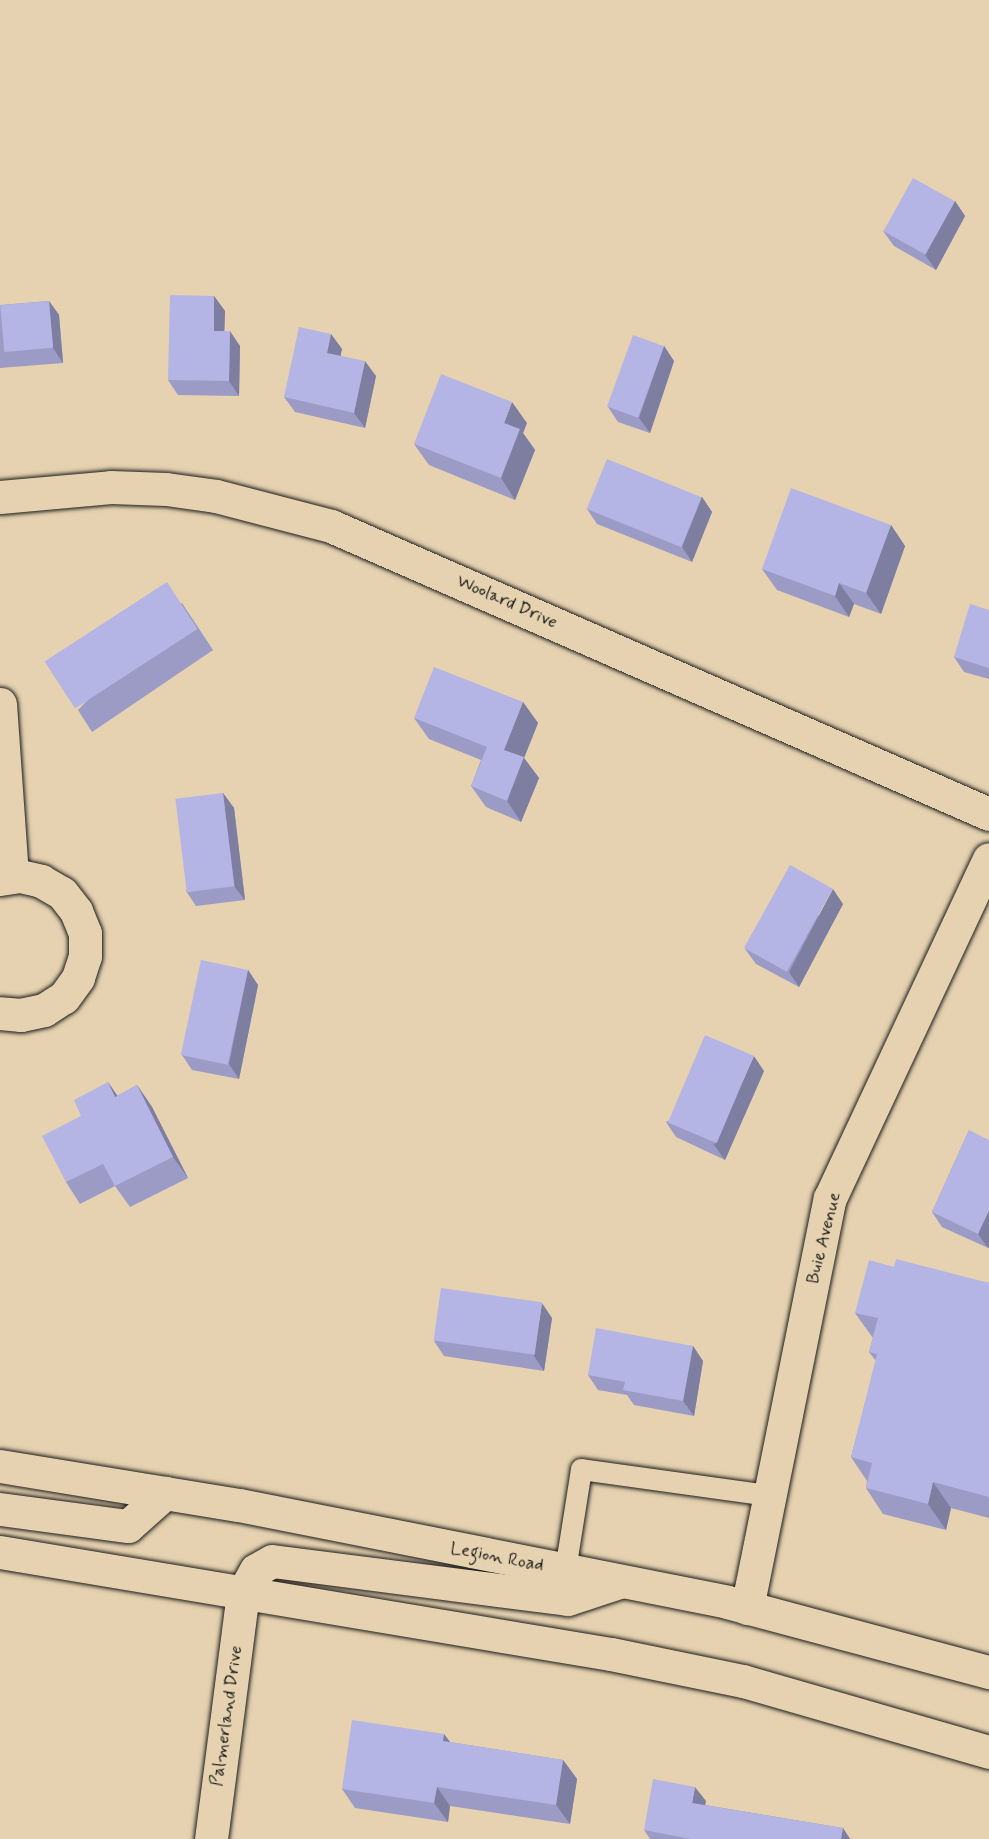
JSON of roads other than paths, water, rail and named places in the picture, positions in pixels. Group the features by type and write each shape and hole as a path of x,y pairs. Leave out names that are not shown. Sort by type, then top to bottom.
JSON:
{"main road":[{"name":"Woolard Drive","path":"0,497 111,487 165,489 228,498 331,526 989,814"},
{"path":"0,704 6,878 41,881 62,893 76,911 85,933 85,956 78,978 64,997 44,1010 21,1015 0,1013"},
{"name":"Buie Avenue","path":"747,1608 830,1198 989,859"},
{"name":"Legion Road","path":"0,1466 165,1493 621,1581 747,1608 989,1672"},
{"path":"0,1509 128,1526 165,1493"},
{"path":"0,1552 611,1654 742,1681 989,1752"},
{"path":"243,1593 256,1570 273,1561 568,1599 621,1581"},
{"name":"Palmerland Drive","path":"210,1839 243,1593"}],"lane":[{"path":"565,1570 581,1469 769,1495"}]}
